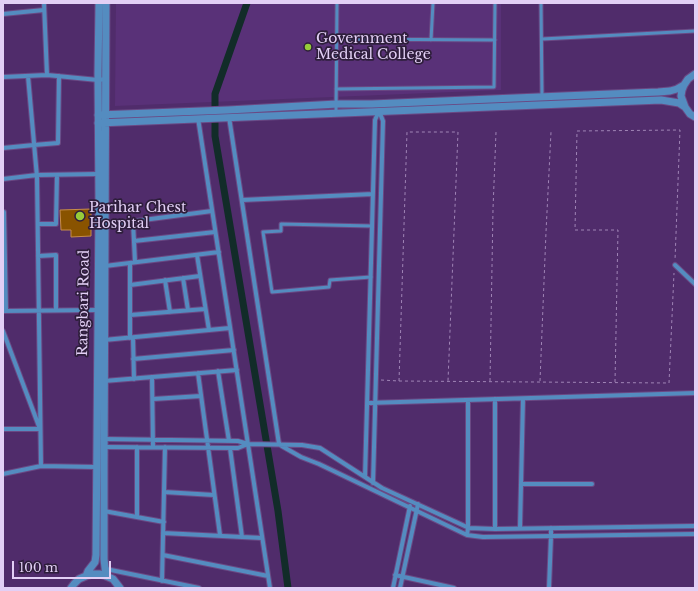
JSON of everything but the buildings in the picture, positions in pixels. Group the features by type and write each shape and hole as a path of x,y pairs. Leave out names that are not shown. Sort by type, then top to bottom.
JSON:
{"street":[{"path":"44,3 47,75"},
{"name":"Rangbari Road","path":"99,3 98,80 102,119 105,226 105,266 101,310 104,340 104,559 106,573"},
{"name":"Rangbari Road","path":"86,576 95,562 96,555 96,468 101,310 98,174 106,79 106,3"},
{"path":"3,14 44,10"},
{"path":"694,74 684,85 681,96 685,107 690,114 695,117"},
{"path":"3,77 47,75 98,80 106,79"},
{"path":"28,76 37,175 41,466"},
{"path":"3,148 58,143 59,76"},
{"path":"226,114 336,104 372,104 670,91 684,85"},
{"path":"102,119 226,114 336,113 661,100 679,103 685,107"},
{"path":"365,477 375,120 379,111"},
{"path":"373,483 383,121 379,111"},
{"path":"226,114 242,200 279,444"},
{"path":"199,115 218,252 270,588"},
{"path":"38,224 56,224 57,174"},
{"path":"3,179 37,175 98,174"},
{"path":"242,200 373,194"},
{"path":"105,226 212,211"},
{"path":"3,212 5,311 101,310"},
{"path":"133,222 134,241 130,285 130,315 134,378"},
{"path":"134,241 215,232"},
{"path":"105,266 218,252"},
{"path":"197,255 209,330"},
{"path":"38,256 56,256 56,310"},
{"path":"371,264 379,264"},
{"path":"675,265 695,284"},
{"path":"130,285 200,276"},
{"path":"183,278 188,310"},
{"path":"166,280 170,312"},
{"path":"130,315 206,309"},
{"path":"104,340 230,328"},
{"path":"3,331 40,429"},
{"path":"133,359 234,350"},
{"path":"104,381 237,370"},
{"path":"218,371 229,441"},
{"path":"198,373 220,536"},
{"path":"152,377 153,447"},
{"path":"367,403 695,393"},
{"path":"153,399 201,396"},
{"path":"495,399 495,529"},
{"path":"520,528 523,399"},
{"path":"467,535 468,400"},
{"path":"4,427 40,429"},
{"path":"104,439 238,441 248,444 302,445 320,448 382,488 468,528 495,529 695,526"},
{"path":"104,447 238,448 248,444"},
{"path":"279,444 301,456 467,535 483,537 695,534"},
{"path":"137,447 137,517"},
{"path":"162,581 166,447"},
{"path":"230,448 242,537"},
{"path":"3,474 41,466 96,468"},
{"path":"521,484 592,484"},
{"path":"164,492 214,495"},
{"path":"393,588 411,501"},
{"path":"400,588 418,504"},
{"path":"104,511 164,522"},
{"path":"549,588 551,528"},
{"path":"164,533 262,538"},
{"path":"163,555 268,576"},
{"path":"106,573 120,588"},
{"path":"71,588 79,579 93,574 106,573 199,588"},
{"path":"396,575 454,588"}],"lane":[{"path":"336,113 337,3"},
{"path":"432,40 433,3"},
{"path":"336,89 494,87 495,3"},
{"path":"541,3 542,97"},
{"path":"542,39 695,31"},
{"path":"337,39 495,40"},
{"path":"371,277 330,280 329,287 272,292 263,232 281,231 281,224 372,226"}],"path":[{"path":"376,380 448,382 669,383 680,130 577,131 575,230 618,230 615,382"},
{"path":"399,381 407,132 458,132 448,382"},
{"path":"490,382 496,132"},
{"path":"540,382 551,132"}],"shaded area":[{"name":"Government Medical College","path":"116,3 501,3 501,90 115,106"}],"waterway":[{"path":"247,3 215,94 215,136 278,511 288,588"}],"place":[{"name":"Government Medical College","path":"308,47"},
{"name":"Parihar Chest Hospital","path":"80,216"}]}
